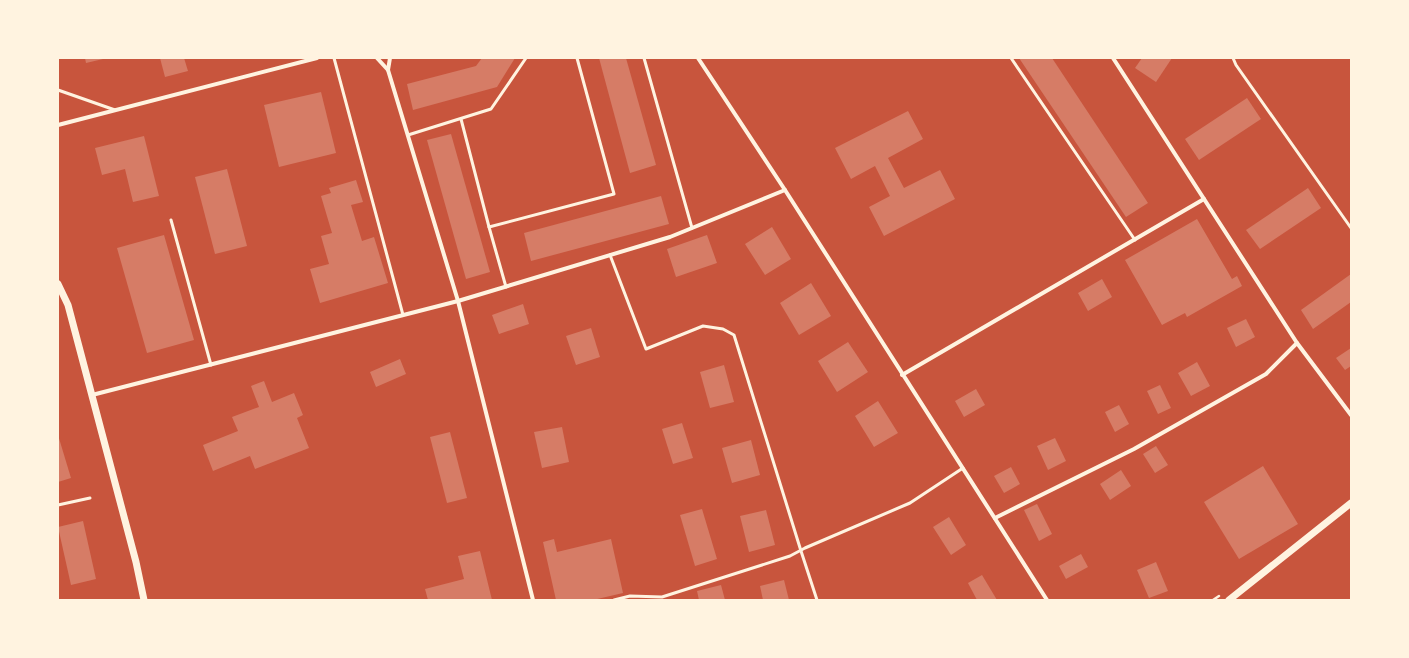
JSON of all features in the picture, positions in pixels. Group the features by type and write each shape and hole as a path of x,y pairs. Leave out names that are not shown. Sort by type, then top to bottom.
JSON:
{"street":[{"path":"58,126 317,58"},
{"path":"377,58 388,70 458,301 533,600"},
{"path":"388,70 390,58"},
{"path":"698,58 785,190 1047,600"},
{"path":"1113,58 1297,343 1351,415"},
{"path":"92,395 458,301 506,287 670,237 785,190"},
{"path":"902,375 1204,199"},
{"path":"58,284 68,305 136,562 144,600"},
{"path":"995,518 1134,449 1266,374 1297,343"},
{"path":"1229,600 1351,504"}],"lane":[{"path":"334,58 403,315"},
{"path":"408,135 490,109 526,58"},
{"path":"489,227 614,194 577,58"},
{"path":"644,58 692,228"},
{"path":"1011,58 1136,240"},
{"path":"1232,58 1240,72 1351,228"},
{"path":"58,90 116,110"},
{"path":"461,119 506,287"},
{"path":"171,220 211,365"},
{"path":"610,255 646,349 703,326 723,329 734,335 817,600"},
{"path":"614,600 630,596 662,597 790,556 910,503 963,468"},
{"path":"58,505 90,498"}],"building":[{"path":"85,58 103,58 103,59 86,63"},
{"path":"160,58 184,58 188,71 165,77"},
{"path":"482,58 515,58 497,87 413,110 407,84 476,66"},
{"path":"599,58 626,58 656,165 630,173"},
{"path":"1019,58 1052,58 1148,203 1126,217"},
{"path":"1142,58 1172,58 1156,82 1135,68"},
{"path":"321,92 336,153 279,167 264,105"},
{"path":"1247,98 1261,119 1199,160 1185,139"},
{"path":"908,111 923,139 888,158 904,188 940,170 955,199 884,236 869,207 890,196 875,166 851,179 835,148"},
{"path":"451,134 490,272 466,279 427,140"},
{"path":"144,136 159,196 133,202 125,169 102,175 95,148"},
{"path":"227,169 247,246 215,254 195,177"},
{"path":"356,180 363,202 351,205 362,241 374,237 388,283 320,303 310,269 329,264 321,236 332,233 321,196 331,193 329,188"},
{"path":"1308,188 1321,208 1260,249 1246,230"},
{"path":"661,196 669,224 531,261 524,233"},
{"path":"1197,219 1232,279 1237,276 1242,286 1187,317 1185,313 1162,325 1125,260"},
{"path":"772,227 791,259 765,275 745,244"},
{"path":"164,235 194,340 147,353 117,248"},
{"path":"707,235 717,263 676,277 667,249"},
{"path":"1351,274 1351,302 1313,329 1301,310"},
{"path":"1102,279 1112,297 1088,311 1078,293"},
{"path":"811,283 831,316 799,335 780,303"},
{"path":"523,304 529,324 499,334 492,315"},
{"path":"1246,319 1255,337 1236,347 1227,328"},
{"path":"591,328 600,357 576,365 566,336"},
{"path":"848,342 868,372 837,392 818,361"},
{"path":"1351,348 1351,366 1345,370 1336,358"},
{"path":"400,359 406,374 376,387 370,372"},
{"path":"1197,362 1210,386 1191,396 1178,373"},
{"path":"724,365 734,402 710,408 700,372"},
{"path":"264,381 272,402 294,393 303,415 297,418 309,448 255,469 250,456 213,471 203,445 238,431 232,417 259,407 251,386"},
{"path":"1160,385 1171,408 1158,414 1147,391"},
{"path":"976,389 985,405 964,417 955,401"},
{"path":"878,401 898,433 874,447 855,416"},
{"path":"1119,405 1129,424 1115,432 1105,412"},
{"path":"682,423 693,458 673,464 662,429"},
{"path":"562,427 569,462 542,468 534,432"},
{"path":"450,432 467,498 447,503 430,437"},
{"path":"58,435 71,478 58,482"},
{"path":"1055,438 1066,461 1048,470 1037,446"},
{"path":"751,440 760,475 732,483 722,448"},
{"path":"1156,446 1168,465 1155,473 1143,454"},
{"path":"1263,466 1298,524 1239,559 1204,502"},
{"path":"1011,467 1020,484 1004,493 994,476"},
{"path":"1121,470 1131,486 1110,500 1100,484"},
{"path":"1037,504 1052,534 1039,541 1024,510"},
{"path":"702,509 717,559 695,566 680,515"},
{"path":"766,510 775,545 749,552 740,516"},
{"path":"949,517 966,545 951,555 933,527"},
{"path":"83,521 96,579 71,585 58,527"},
{"path":"554,539 557,552 611,539 623,593 593,600 556,600 543,542"},
{"path":"480,551 492,600 428,600 425,589 464,579 458,556"},
{"path":"1081,554 1088,567 1066,579 1059,566"},
{"path":"1156,562 1168,591 1149,598 1137,570"},
{"path":"982,575 997,600 977,600 968,583"},
{"path":"784,580 789,600 763,600 760,586"},
{"path":"721,585 725,600 699,600 697,591"}]}
